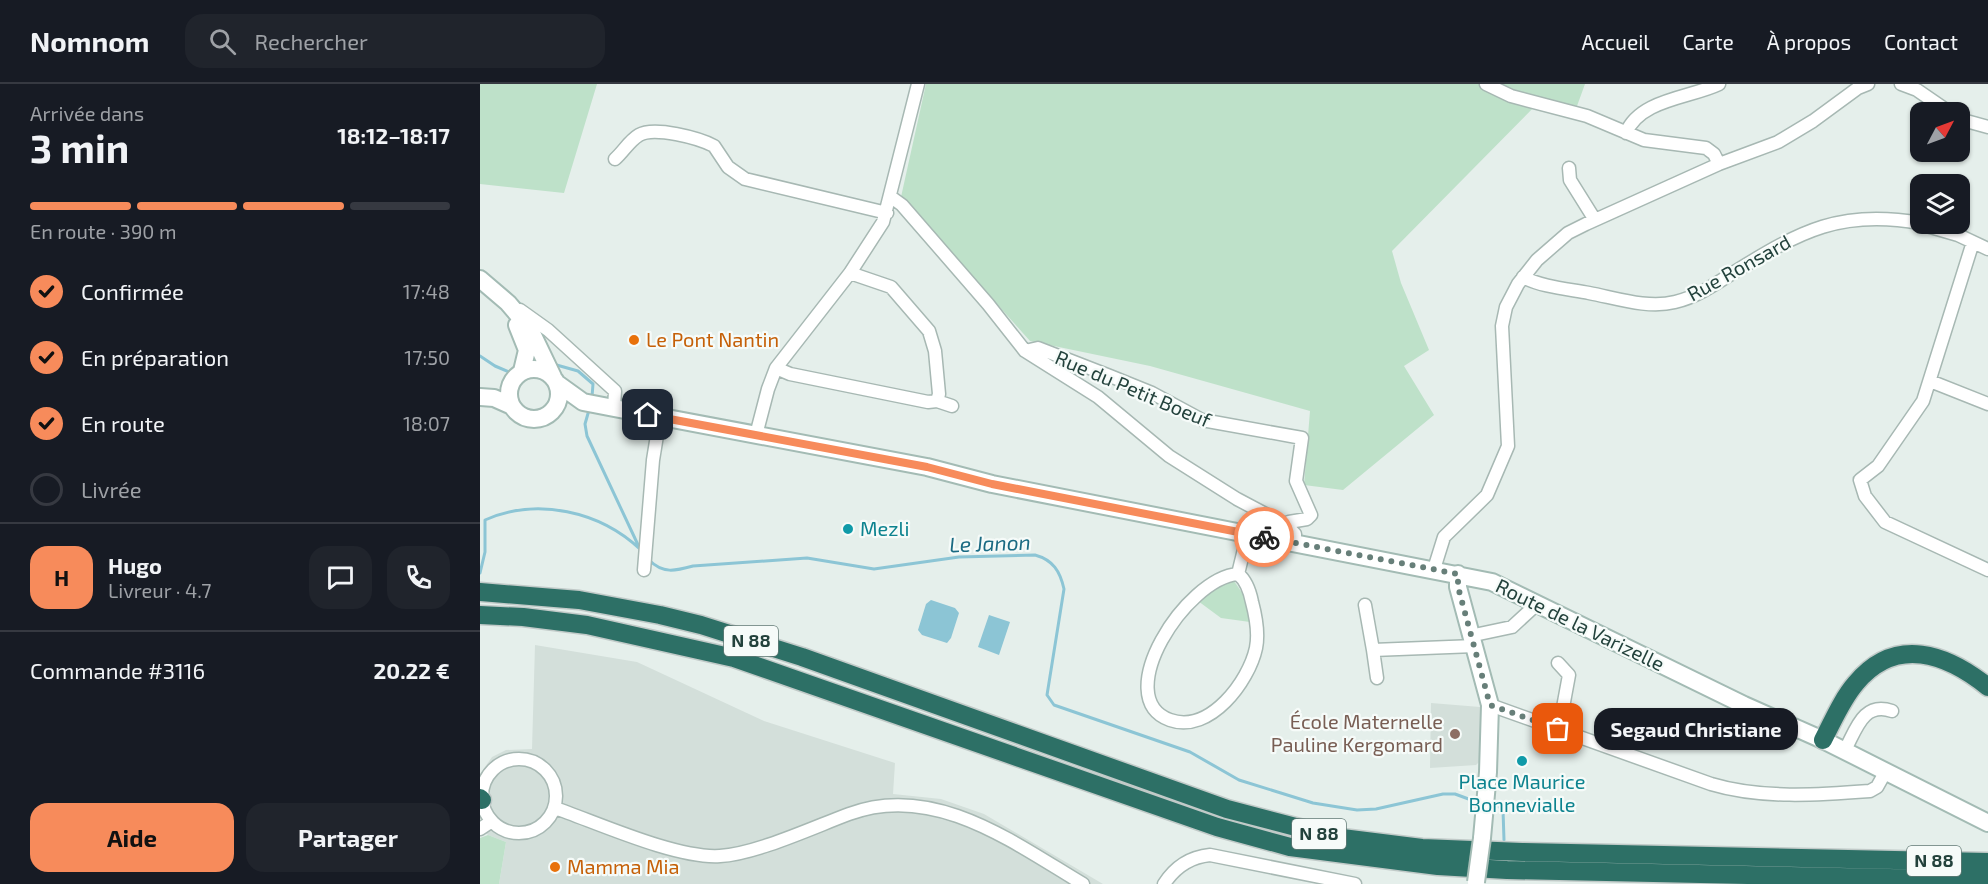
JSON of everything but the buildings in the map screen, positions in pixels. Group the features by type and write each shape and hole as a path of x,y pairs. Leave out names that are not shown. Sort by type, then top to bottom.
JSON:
{"highway":[{"name":"N 88","path":"480,592 579,600 660,615 701,626 802,657 1227,808 1334,837 1422,848 1522,852 1988,862"},
{"name":"N 88","path":"480,615 523,617 587,625 734,658 1217,827 1299,848 1438,866 1507,870 1988,880"},
{"path":"1823,740 1857,681 1869,670 1897,655 1915,653 1937,656 1957,664 1988,687"}],"main road":[{"path":"482,281 521,318 536,338 560,393 555,409"},
{"path":"482,281 520,329 527,350 520,372 509,391 512,406"},
{"path":"480,392 520,372 538,369 551,372 598,405"},
{"path":"480,398 499,400 512,406 523,417 531,419 544,417 555,409 598,405"},
{"name":"Route de la Varizelle","path":"598,405 1492,582 1735,700 1845,750 1988,823"},
{"path":"1458,574 1458,587 1477,640 1490,705 1488,772 1476,883"}],"street":[{"path":"756,435 776,368 850,273 887,213 918,84"},
{"path":"1486,84 1511,96 1587,116 1626,133 1662,144 1706,148 1714,154 1719,164"},
{"path":"1626,133 1633,122 1650,109 1719,84"},
{"path":"1901,84 1917,90 1934,102"},
{"path":"1434,569 1444,537 1487,495 1509,446 1502,326 1506,307 1523,277 1550,247 1568,233 1719,164 1786,137 1863,86"},
{"path":"1970,122 1988,127"},
{"path":"615,159 637,136 649,131 661,132 714,146 728,167 745,179 887,213"},
{"path":"1569,168 1570,180 1594,220"},
{"path":"891,197 902,205 975,288 1024,351 1098,397 1169,456 1237,499 1286,525 1295,534 1295,543"},
{"name":"Rue Ronsard","path":"1523,277 1538,283 1632,302 1674,303 1706,289 1786,240 1812,229 1856,219 1898,219 1910,222"},
{"name":"Rue Ronsard","path":"1954,234 1988,249"},
{"path":"1973,242 1930,381 1918,408 1874,471 1860,480 1865,496 1885,522 1988,570"},
{"path":"850,273 891,287 929,331 935,351 939,394 937,401"},
{"path":"482,281 548,330 615,391 598,405"},
{"name":"Rue du Petit Boeuf","path":"1024,351 1038,348 1152,393 1202,420 1302,438 1295,477 1311,515 1307,519 1289,522 1286,525"},
{"path":"776,368 790,374 928,402 937,401 952,406"},
{"path":"1930,381 1988,404"},
{"path":"644,567 653,460 660,417"},
{"path":"1238,574 1248,534"},
{"path":"1238,574 1246,583 1251,597 1258,633 1248,669 1234,692 1214,711 1193,721 1170,720 1156,711 1148,694 1153,659 1160,642 1173,620 1197,593 1222,578 1238,574"},
{"path":"1373,650 1477,640 1512,627 1538,603"},
{"path":"1365,605 1377,678"},
{"path":"1558,663 1569,675 1558,729"},
{"path":"1490,705 1711,784 1740,791 1804,794 1870,791 1876,787 1886,771"},
{"path":"1845,750 1865,713 1879,708 1892,711"},
{"path":"519,759 535,763 549,774 556,795 555,808 541,826 530,832 506,830 492,821 481,799 490,774 508,761 519,759"},
{"path":"555,808 680,852 722,856 767,844 868,807 930,808 974,822 1083,884"},
{"path":"480,829 492,821"},
{"path":"1164,884 1186,862 1210,855 1355,884"}],"shaded area":[{"path":"535,645 637,662 764,721 895,763 893,794 941,799 984,814 1103,884 499,884 506,842 488,835 480,825 480,774 492,757 506,750 532,749"},
{"name":"École Maternelle Pauline Kergomard","path":"1431,703 1480,707 1480,761 1476,765 1430,768"}],"green space":[{"path":"480,84 597,84 564,193 480,184"},
{"path":"926,84 1585,84 1577,106 1541,100 1392,251 1401,283 1429,350 1404,366 1434,415 1343,490 1304,485 1310,411 1150,366 1030,341 901,197"},
{"path":"1234,581 1245,597 1250,622 1221,618 1198,601 1219,586"},
{"path":"488,835 506,842 499,884 480,884 480,838"}],"water":[{"path":"931,600 955,608 959,613 951,638 947,643 922,635 918,630 926,604"},
{"path":"989,615 1010,622 999,655 978,647"}],"waterway":[{"path":"480,356 495,366 514,374 518,372"},
{"path":"553,364 578,371 593,384 592,397"},
{"path":"589,410 585,424 587,436 639,547"},
{"name":"Le Janon","path":"480,573 485,552 485,520 505,513 546,509 587,517 607,526 641,550"},
{"name":"Le Janon","path":"649,560 659,568 670,570 693,566 807,558 874,569 959,557 1035,555 1047,560 1055,567 1064,589 1047,695 1054,705 1190,752 1239,780 1313,803 1357,810 1376,809 1443,794 1455,794 1474,801"},
{"name":"Le Janon","path":"1493,802 1503,810 1504,840"}],"way so far":[{"path":"1264,537 1458,574 1458,587 1490,705 1504,708 1558,729"}],"place":[{"name":"Le Pont Nantin","path":"634,340"},
{"name":"Mezli","path":"848,529"},
{"name":"Segaud Christiane","path":"1558,729"},
{"name":"École Maternelle Pauline Kergomard","path":"1455,734"},
{"name":"Place Maurice Bonnevialle","path":"1522,761"},
{"name":"Mamma Mia","path":"555,867"}],"route":[{"path":"648,415 927,467 992,484 1264,537"}]}
